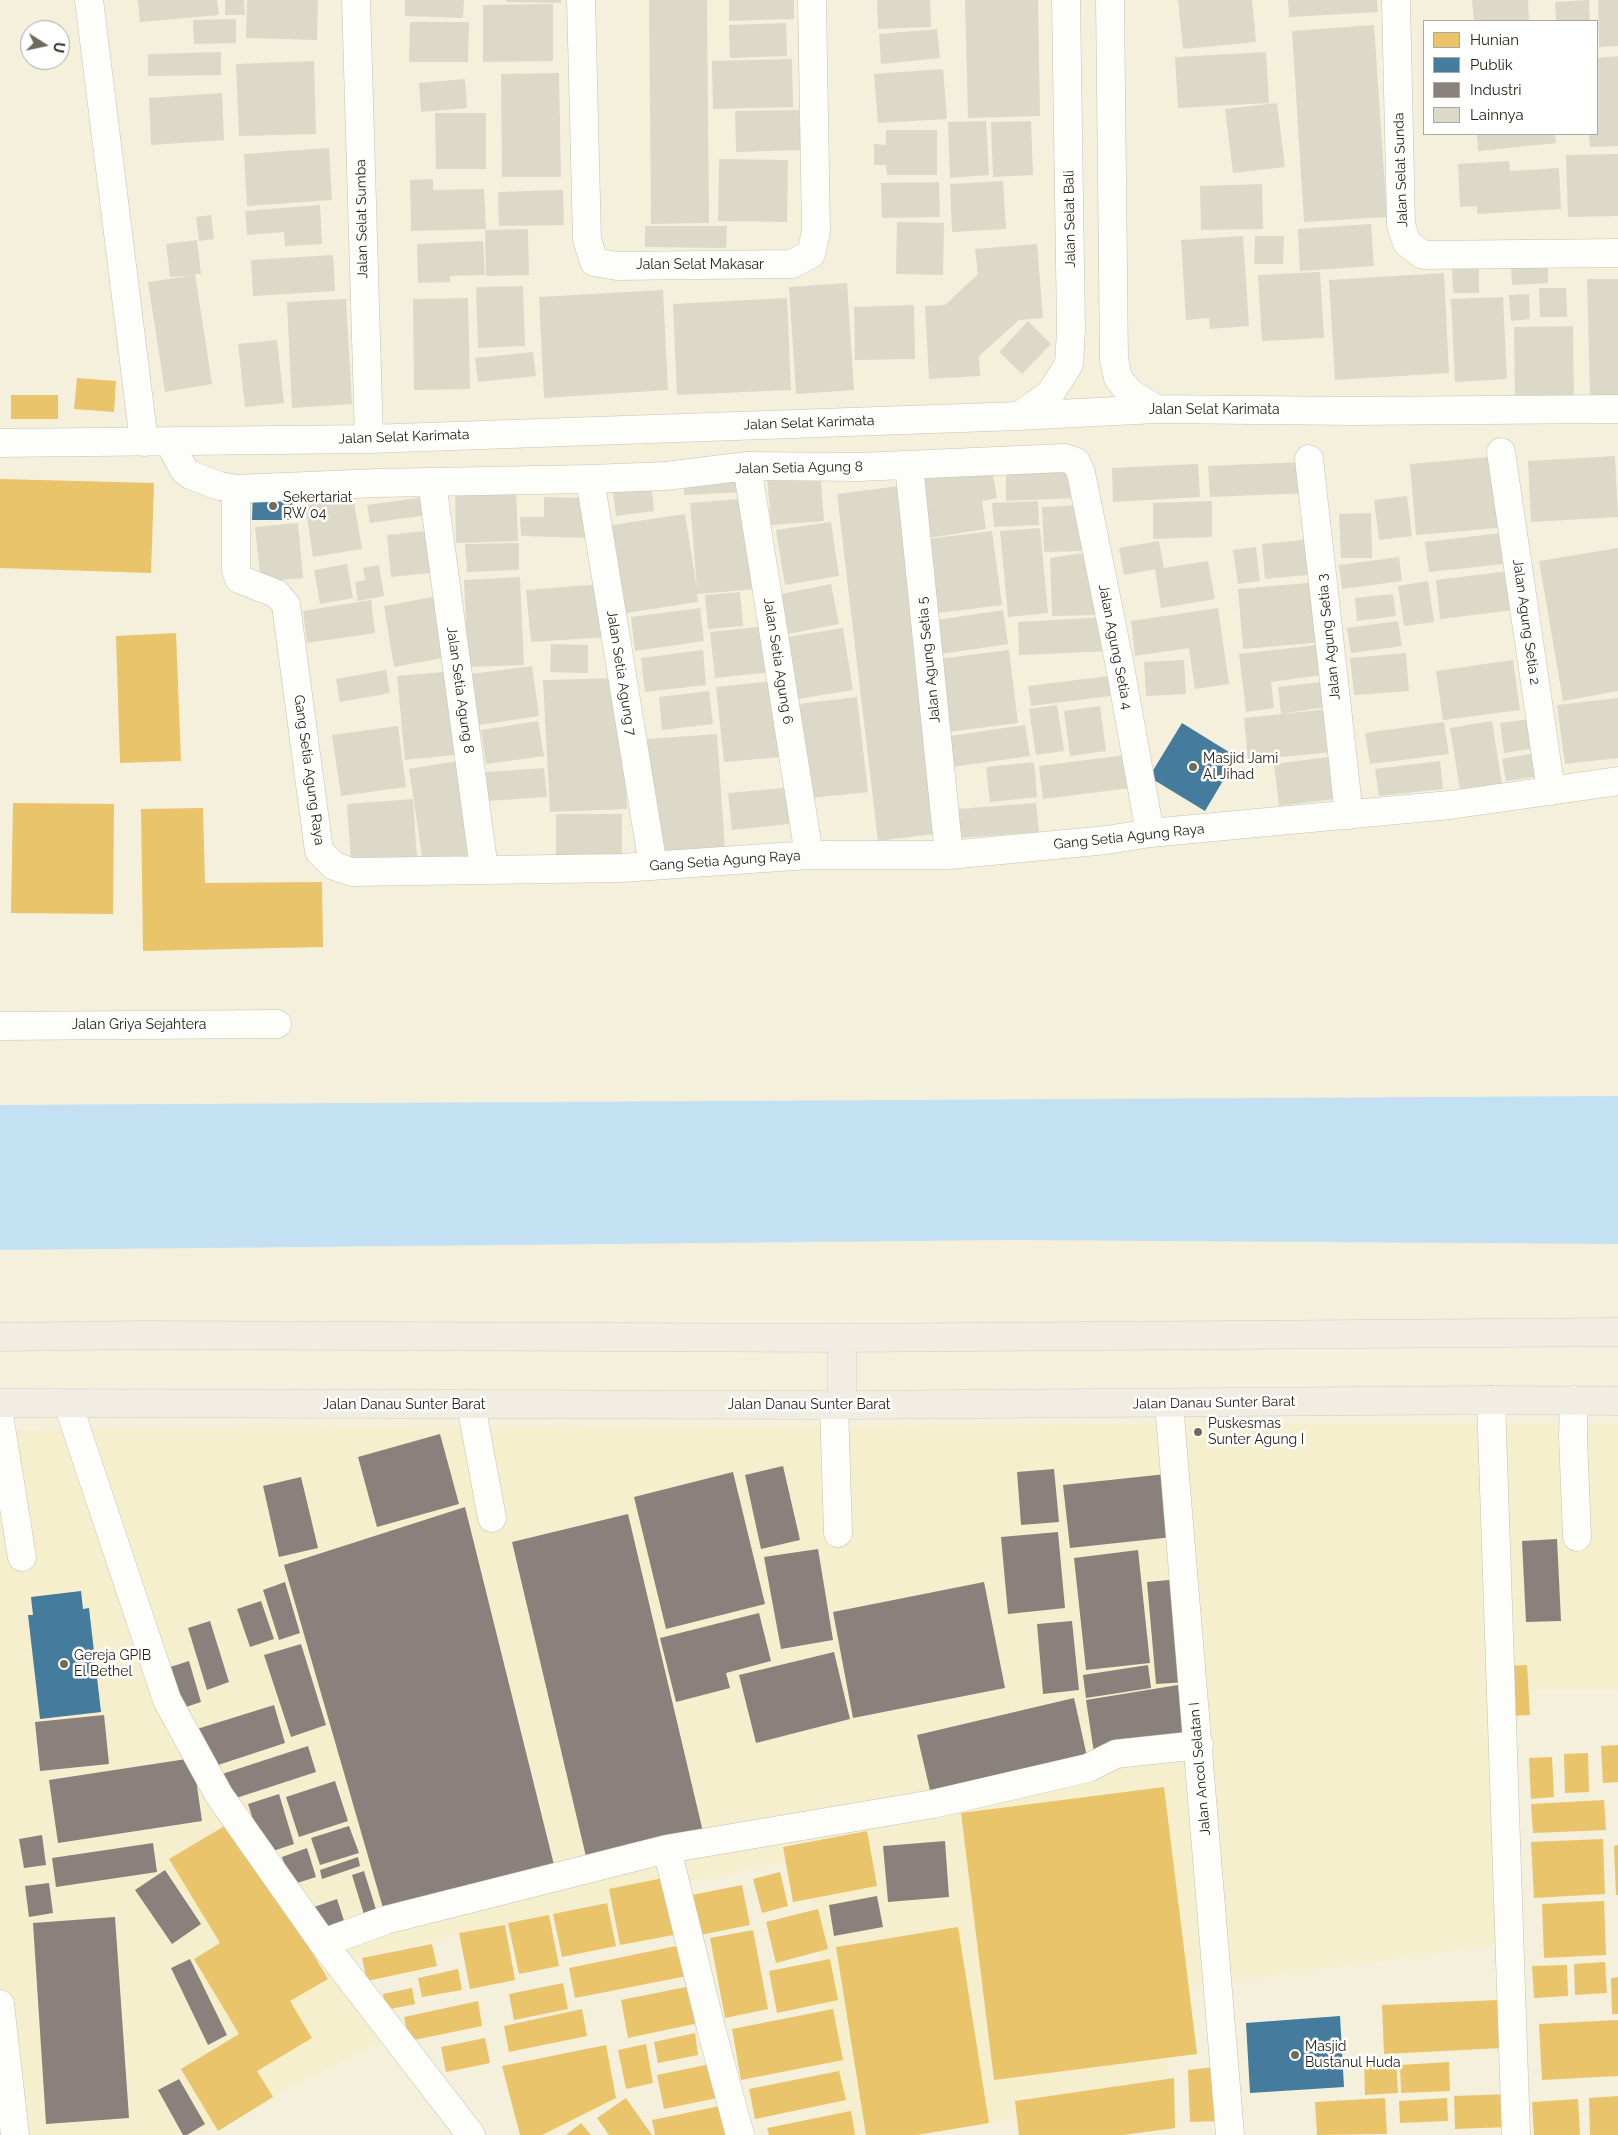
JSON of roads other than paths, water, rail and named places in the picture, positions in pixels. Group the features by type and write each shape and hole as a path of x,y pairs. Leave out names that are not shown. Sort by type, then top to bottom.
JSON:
{"main road":[{"path":"0,1337 152,1335 842,1338 1618,1332"},
{"path":"838,1405 842,1338"},
{"name":"Jalan Danau Sunter Barat","path":"0,1403 838,1405 1169,1404 1491,1400 1618,1401"}],"street":[{"path":"89,0 156,442 190,475 220,486 236,489"},
{"name":"Jalan Selat Sumba","path":"356,0 369,439"},
{"name":"Jalan Selat Makasar","path":"581,0 587,239 594,262 617,266 792,264 811,254 816,231 812,0"},
{"name":"Jalan Selat Bali","path":"1019,416 1050,394 1069,364 1071,330 1066,0"},
{"path":"1110,0 1114,359 1118,378 1130,393 1156,409"},
{"name":"Jalan Selat Sunda","path":"1396,0 1401,225 1407,243 1424,255 1618,253"},
{"name":"Jalan Selat Karimata","path":"0,443 369,439 1019,416 1156,409 1362,411 1618,409"},
{"name":"Jalan Agung Setia 2","path":"1501,452 1551,791"},
{"name":"Jalan Setia Agung 8","path":"236,489 666,476 747,466 859,467 1065,458 1076,462"},
{"name":"Jalan Agung Setia 3","path":"1309,459 1349,815"},
{"name":"Jalan Agung Setia 4","path":"1076,462 1081,472 1119,661 1150,833"},
{"name":"Jalan Agung Setia 5","path":"908,465 949,855"},
{"name":"Jalan Setia Agung 6","path":"747,466 809,855"},
{"name":"Jalan Setia Agung 7","path":"590,479 653,866"},
{"name":"Jalan Setia Agung 8","path":"432,482 484,869"},
{"name":"Gang Setia Agung Raya","path":"236,489 236,570 239,579 278,594 286,605 319,851 334,866 352,872 621,868 809,855 949,855 1107,840 1150,833 1349,815 1551,791 1618,781"},
{"name":"Jalan Griya Sejahtera","path":"0,1026 277,1024"},
{"path":"1491,1400 1516,2135"},
{"path":"1574,1400 1573,1437 1576,1537"},
{"path":"68,1404 167,1700 219,1795 323,1943 471,2135"},
{"path":"471,1404 492,1518"},
{"name":"Jalan Ancol Selatan I","path":"1169,1404 1199,1745 1230,2135"},
{"path":"838,1405 838,1532"},
{"path":"0,1421 22,1557"},
{"path":"323,1943 386,1920 667,1849 933,1804 1088,1768 1116,1754 1199,1745"},
{"path":"667,1849 712,2032 740,2135"},
{"path":"0,2004 15,2135"}],"water":[{"path":"1618,1096 1618,1244 1013,1240 0,1250 0,1105"}],"place":[{"name":"Sekertariat RW 04","path":"273,506"},
{"name":"Masjid Jami Al Jihad","path":"1193,767"},
{"name":"Puskesmas Sunter Agung I","path":"1198,1432"},
{"name":"Gereja GPIB El Bethel","path":"64,1664"},
{"name":"Masjid Bustanul Huda","path":"1295,2055"}]}
